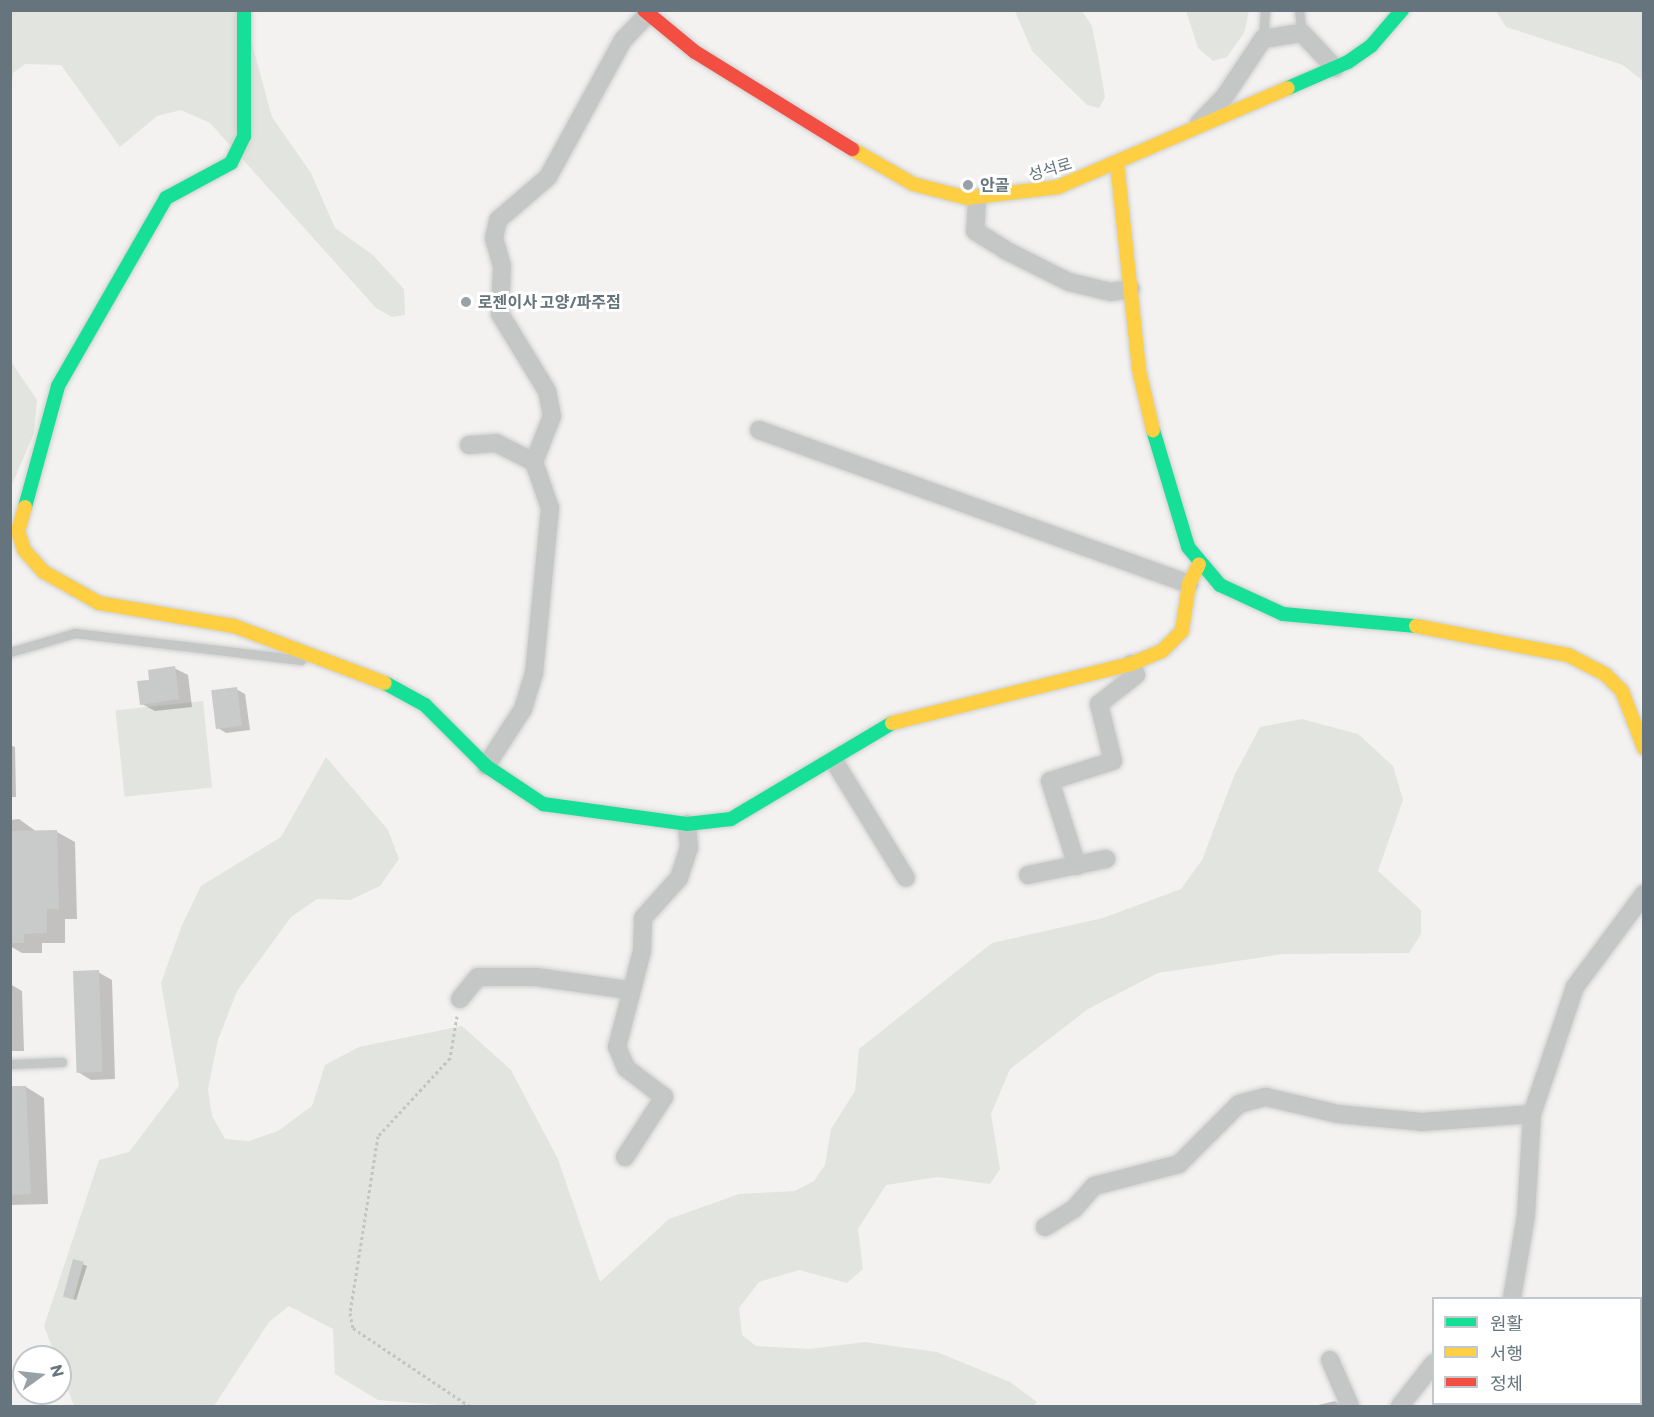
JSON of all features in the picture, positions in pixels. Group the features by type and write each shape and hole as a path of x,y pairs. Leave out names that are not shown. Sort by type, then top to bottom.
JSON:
{"street":[{"path":"244,10 244,136 231,163 166,198 90,323 58,386 18,531 24,550 44,572 99,603 234,626 315,660 354,669 425,705 486,766 543,804 687,824 731,819 834,761 876,730 912,714 1131,664 1162,651 1182,631 1189,584 1199,564"},
{"name":"성석로","path":"646,12 695,52 861,155 913,184 977,198 1058,187 1335,68 1371,46 1402,10"},
{"path":"486,766 524,709 534,674 550,508 534,462 552,416 547,391 500,314 502,266 494,238 498,220 548,177 623,40 646,12"},
{"path":"1193,130 1226,96 1263,39 1302,33 1335,68"},
{"path":"1117,163 1139,370 1156,445 1188,547 1199,564 1220,585 1283,614 1383,619 1568,655 1605,674 1622,691 1644,748"},
{"path":"977,198 975,231 1009,252 1069,282 1111,292 1131,289"},
{"path":"759,430 1189,584"},
{"path":"470,445 496,443 534,462"},
{"path":"1077,866 1050,781 1113,761 1100,704 1136,675 1131,664"},
{"path":"834,761 906,878"},
{"path":"625,1158 664,1097 626,1068 617,1047 628,990 642,951 643,918 679,878 689,848 687,824"},
{"path":"1028,875 1106,859"},
{"path":"1512,1297 1526,1215 1532,1114 1575,987 1644,894"},
{"path":"460,999 477,977 536,977 628,990"},
{"path":"1045,1227 1074,1209 1094,1186 1179,1164 1239,1104 1266,1096 1338,1114 1422,1122 1532,1114"},
{"path":"1330,1360 1350,1407"},
{"path":"1400,1407 1432,1366"}],"lane":[{"path":"1263,39 1265,10"},
{"path":"1299,10 1302,33"},
{"path":"10,652 75,633 315,660"},
{"path":"10,1064 62,1062"}],"path":[{"path":"460,999 450,1058 378,1136 350,1313 353,1328 469,1407"}],"shaded area":[{"path":"1186,10 1249,11 1244,33 1227,57 1213,61 1198,48"},
{"path":"11,11 243,11 272,117 311,173 335,228 373,255 404,289 405,315 392,317 376,308 210,123 181,110 157,116 120,147 61,65 25,64 13,73 11,94"},
{"path":"1015,11 1082,11 1092,26 1099,62 1105,97 1099,108 1087,105 1032,51"},
{"path":"1496,11 1643,11 1643,81 1623,65 1506,27"},
{"path":"10,360 37,400 34,433 11,487"},
{"path":"203,701 212,788 125,797 115,710"},
{"path":"1302,719 1358,734 1393,766 1403,800 1378,871 1421,910 1421,934 1409,953 1283,954 1158,973 1088,1009 1010,1069 991,1114 1000,1169 990,1184 938,1177 886,1185 858,1229 863,1269 847,1283 799,1270 759,1282 739,1308 742,1335 756,1346 809,1349 865,1342 937,1352 1010,1382 1037,1402 1033,1406 453,1406 378,1400 335,1374 333,1329 289,1306 269,1322 214,1406 74,1406 72,1401 72,1345 51,1345 44,1326 99,1160 129,1152 179,1086 161,983 182,925 201,886 281,837 326,757 388,830 399,859 380,886 350,900 317,899 291,917 237,991 218,1040 208,1089 212,1116 225,1139 249,1141 278,1131 312,1106 325,1065 359,1047 462,1026 511,1070 558,1159 600,1282 669,1219 739,1194 795,1191 814,1181 825,1165 831,1129 855,1091 859,1049 992,943 1103,918 1181,889 1202,860 1234,776 1260,727"}],"building":[{"path":"175,666 179,699 140,705 137,681 149,680 148,670"},
{"path":"237,687 242,726 216,729 211,690"},
{"path":"57,830 59,909 47,909 47,933 24,934 24,943 10,943 10,831"},
{"path":"99,970 103,1072 77,1073 73,971"},
{"path":"10,1086 26,1086 31,1194 10,1195"},
{"path":"73,1259 84,1262 74,1300 63,1297"}],"traffic: fast":[{"path":"25,507 58,386 166,198 231,163 244,136 244,10"},
{"path":"1288,88 1348,62 1371,46 1402,10"},
{"path":"1153,430 1188,547 1220,585 1283,614 1416,626"},
{"path":"385,683 425,705 486,766 543,804 687,824 731,819 892,723"}],"traffic: slow":[{"path":"852,149 913,184 967,198 1058,187 1288,88"},
{"path":"1117,163 1139,370 1153,430"},
{"path":"25,507 18,531 24,550 44,572 99,603 234,626 385,683"},
{"path":"892,723 1131,664 1162,651 1182,631 1189,584 1199,564"},
{"path":"1416,626 1568,655 1605,674 1622,691 1644,748"}],"traffic: jam":[{"path":"644,10 695,52 852,149"}],"place":[{"name":"안골","path":"968,185"},
{"name":"로젠이사 고양/파주점","path":"466,302"}]}
